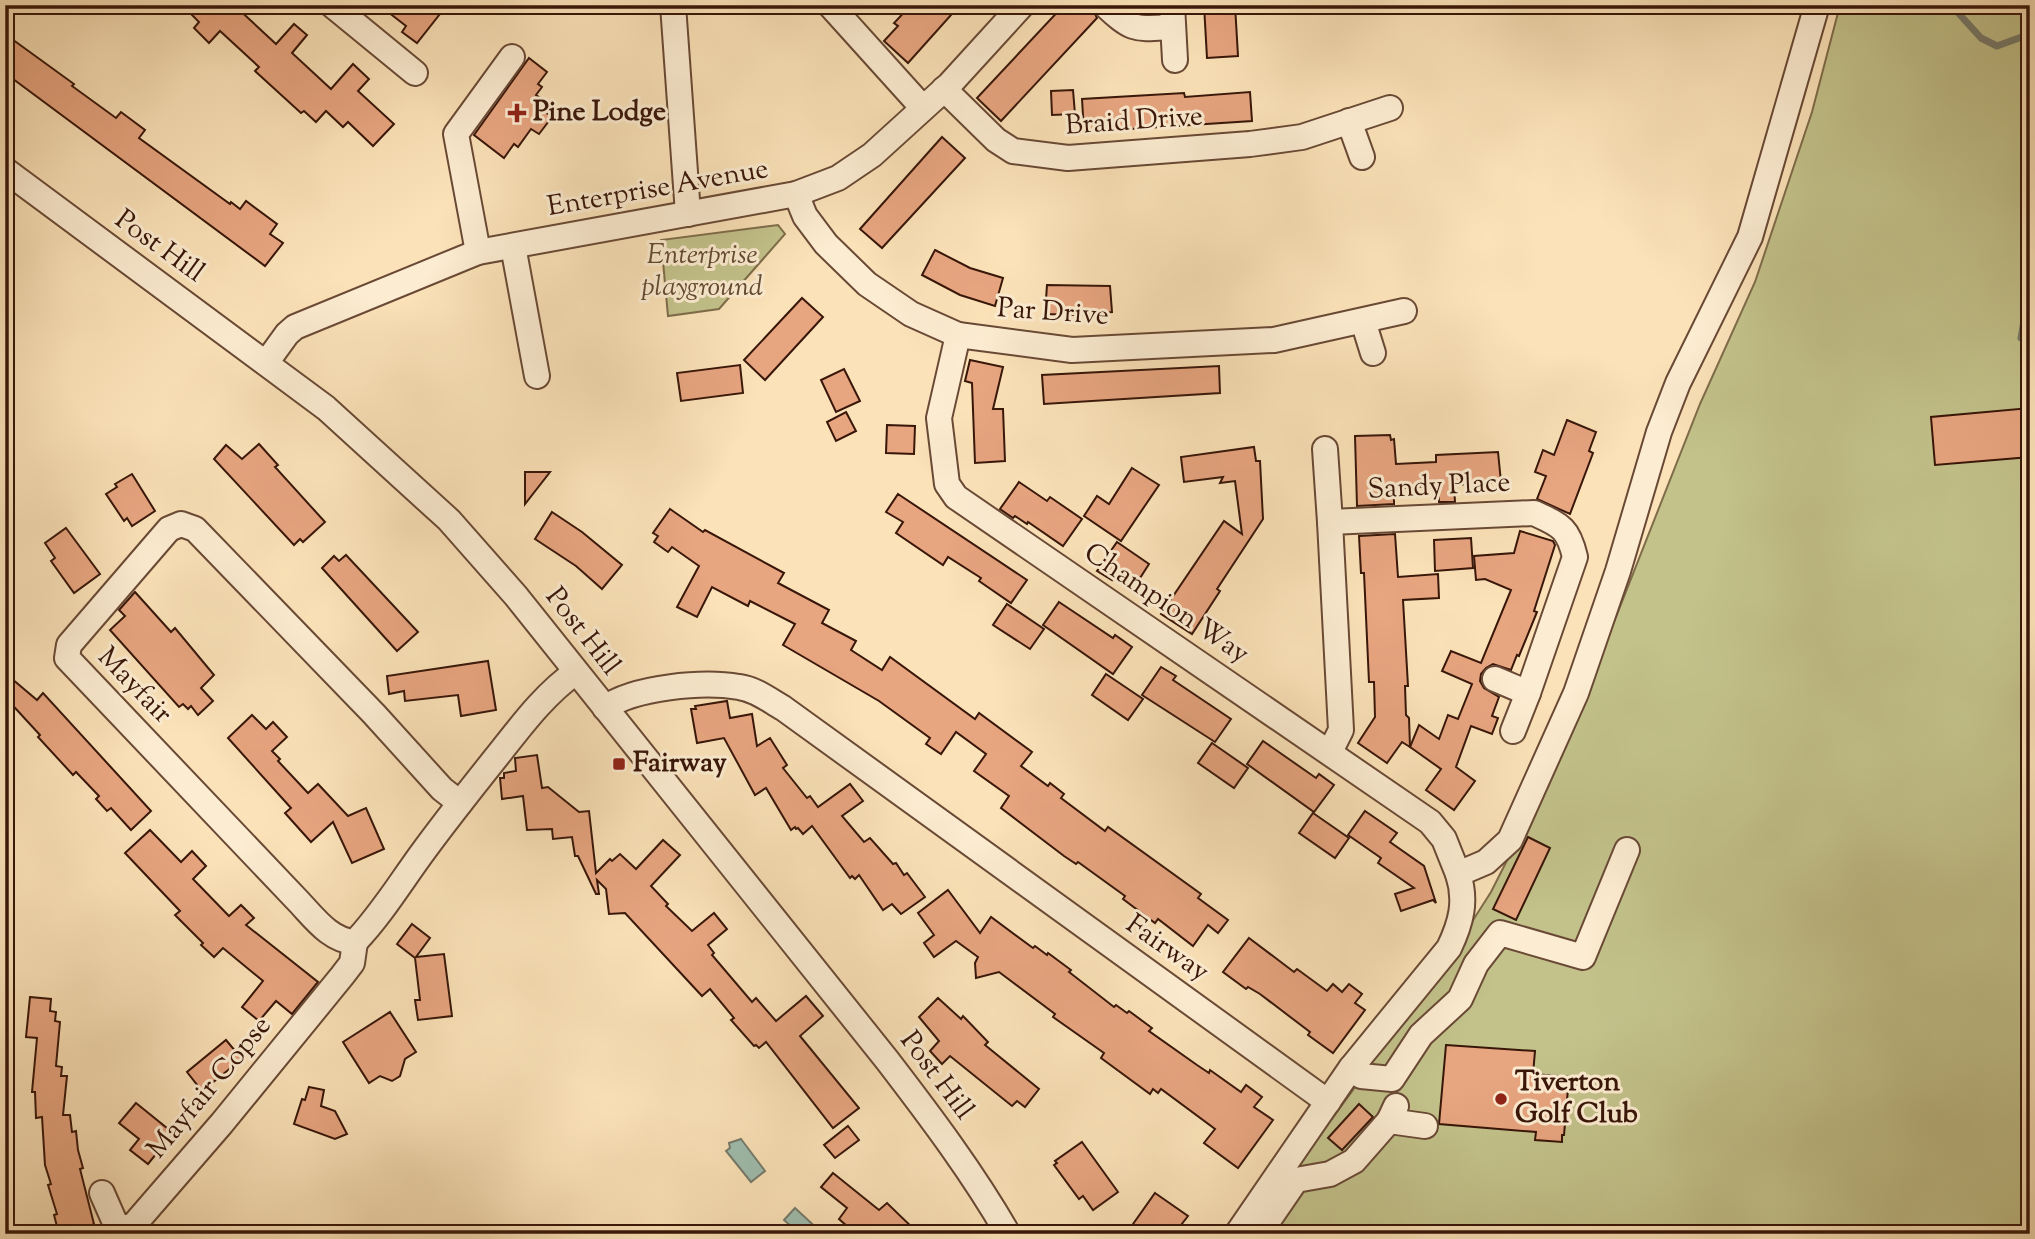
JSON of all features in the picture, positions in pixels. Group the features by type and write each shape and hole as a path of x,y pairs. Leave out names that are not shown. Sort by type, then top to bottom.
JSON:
{"street":[{"path":"332,5 376,54 415,73"},
{"path":"673,5 688,215"},
{"path":"830,5 922,107"},
{"name":"Enterprise Avenue","path":"266,363 295,327 478,253 796,194 838,178 872,155 944,89 1022,5"},
{"path":"1105,5 1129,27 1140,29 1172,16 1175,60"},
{"path":"1458,874 1486,862 1510,840 1576,693 1678,383 1750,237 1817,5"},
{"path":"478,253 456,134 512,57"},
{"name":"Braid Drive","path":"944,89 996,140 1013,151 1068,158 1250,144 1302,136 1390,108"},
{"path":"1349,121 1362,158"},
{"name":"Post Hill","path":"5,170 326,408 449,520 516,596 887,1060 936,1124 990,1202 1008,1234"},
{"name":"Par Drive","path":"796,194 805,216 826,244 867,284 911,314 958,335 1072,350 1282,340 1404,311"},
{"path":"513,246 537,376"},
{"path":"1363,321 1373,353"},
{"name":"Champion Way","path":"958,335 939,418 947,484 956,497 1418,813 1439,831 1458,874 1464,900 1458,930 1449,948 1351,1068 1237,1234"},
{"path":"1325,449 1330,522"},
{"name":"Sandy Place","path":"1330,752 1341,730 1330,522 1534,513 1561,526 1570,537 1575,557 1513,731"},
{"name":"Mayfair","path":"355,942 344,942 326,930 308,912 67,658 69,645 169,530 181,524 195,529 374,714 442,789 460,803"},
{"path":"355,942 460,803 537,708 564,680 576,672"},
{"path":"1495,679 1528,693"},
{"name":"Fairway","path":"605,708 616,700 636,693 676,687 730,686 754,692 783,708 1328,1102"},
{"path":"1351,1068 1361,1076 1392,1079 1422,1035 1460,999 1476,964 1500,933 1583,957 1627,850"},
{"name":"Mayfair Copse","path":"102,1193 117,1227 132,1227 222,1123 342,976 352,963 355,942"},
{"path":"1449,948 1476,964"},
{"path":"1259,1234 1296,1180 1330,1174 1354,1161 1393,1113 1425,1126"}],"green space":[{"name":"Tiverton Golf Club","path":"1840,5 2030,5 2030,1234 1248,1234 1353,1090 1407,1005 1445,964 1491,892 1565,746 1700,404 1755,282 1812,112"},
{"name":"Enterprise playground","path":"778,225 785,234 719,309 668,316 661,240"}],"shaded area":[{"path":"741,1139 765,1171 751,1182 726,1151 730,1148 729,1143"},
{"path":"795,1208 822,1233 800,1234 784,1220"}],"building":[{"path":"199,5 234,5 276,44 294,24 307,35 292,53 331,89 353,64 369,79 358,91 394,124 373,146 348,122 343,127 326,111 316,122 304,111 301,113 255,71 259,67 220,31 209,43 194,28 199,22 191,14"},
{"path":"379,5 447,5 417,43 402,32 406,26"},
{"path":"911,5 960,5 908,63 884,41 898,26 894,23"},
{"path":"1064,5 1091,5 1097,18 1001,121 977,98"},
{"path":"1204,5 1235,5 1238,56 1207,58"},
{"path":"5,34 116,118 121,112 145,130 139,138 230,204 231,202 240,209 246,201 277,224 270,234 283,243 265,266 5,73"},
{"name":"Pine Lodge","path":"529,58 547,72 538,84 542,87 536,95 545,101 540,108 552,117 539,134 531,129 518,147 514,144 504,158 474,135"},
{"path":"1073,90 1075,114 1052,115 1051,91"},
{"path":"1250,92 1252,121 1084,132 1082,99 1184,93 1185,97"},
{"path":"942,137 965,158 882,248 860,229"},
{"path":"935,250 970,268 1003,278 995,306 960,295 922,275"},
{"path":"1047,285 1110,286 1112,312 1045,314"},
{"path":"802,298 823,317 765,380 744,360"},
{"path":"970,360 1003,367 993,409 1003,409 1005,461 975,463 972,383 965,381"},
{"path":"740,365 743,393 681,401 677,373"},
{"path":"1219,366 1220,393 1044,404 1042,375"},
{"path":"844,369 860,401 836,412 821,380"},
{"path":"2030,408 2030,457 1935,465 1931,417"},
{"path":"846,412 856,431 836,441 827,422"},
{"path":"1567,420 1596,432 1589,451 1593,453 1570,514 1537,499 1546,476 1535,472 1543,450 1554,455"},
{"path":"887,425 915,426 914,454 886,453"},
{"path":"1390,435 1391,440 1394,439 1396,464 1436,462 1436,455 1498,452 1501,482 1454,485 1455,502 1439,502 1438,485 1394,489 1394,504 1357,506 1355,436"},
{"path":"259,444 278,465 275,467 325,522 303,542 300,539 294,545 214,459 226,445 242,459"},
{"path":"1254,447 1256,461 1260,461 1263,519 1217,589 1220,591 1192,634 1161,614 1224,521 1242,534 1235,481 1220,483 1223,477 1184,482 1181,457"},
{"path":"1132,468 1159,485 1121,541 1084,516 1097,496 1109,504"},
{"path":"525,472 550,472 525,504"},
{"path":"132,474 155,511 132,526 127,518 124,521 106,494 117,487 115,484"},
{"path":"1019,482 1047,501 1050,497 1082,519 1063,546 1028,522 1027,524 1015,516 1013,518 1000,509"},
{"path":"898,494 1027,580 1011,603 979,581 981,578 948,557 943,565 896,533 903,522 886,512"},
{"path":"670,509 703,532 705,530 784,573 778,583 829,610 822,623 856,641 851,650 882,670 890,657 975,719 979,713 1032,752 1021,766 1048,786 1050,783 1064,794 1061,798 1105,831 1108,827 1201,894 1198,898 1228,920 1218,933 1208,925 1193,946 1158,919 1155,923 1123,899 1125,896 1078,862 1076,864 1064,856 1001,808 1009,796 974,771 986,754 956,732 941,754 926,744 930,738 879,701 783,645 795,624 750,601 748,606 712,587 697,617 677,607 699,566 672,547 668,552 654,542 658,536 653,533"},
{"path":"552,512 582,532 622,565 602,589 576,566 535,539"},
{"path":"66,528 100,574 74,593 51,561 55,558 45,543"},
{"path":"1520,531 1553,541 1555,545 1534,611 1537,612 1511,670 1493,664 1481,674 1480,681 1484,688 1499,697 1492,716 1498,718 1492,734 1471,726 1456,767 1475,781 1454,810 1426,790 1441,769 1410,747 1419,725 1439,739 1448,715 1458,719 1472,684 1442,671 1451,651 1481,663 1511,590 1485,579 1476,580 1474,556 1514,553"},
{"path":"1395,534 1398,577 1438,574 1439,598 1403,600 1408,686 1405,686 1406,715 1409,718 1410,747 1402,742 1387,763 1358,743 1375,717 1374,682 1369,682 1364,573 1361,573 1359,536"},
{"path":"1471,538 1473,568 1435,571 1434,540"},
{"path":"1117,542 1149,564 1133,589 1114,576 1112,580 1097,571"},
{"path":"346,555 418,632 397,651 322,568 334,556 339,561"},
{"path":"135,592 171,632 175,628 214,675 201,688 213,701 198,715 191,706 188,709 183,704 179,707 110,630 125,616 119,610"},
{"path":"1059,602 1113,638 1115,635 1132,647 1113,674 1043,625"},
{"path":"1007,604 1044,629 1030,649 993,625"},
{"path":"488,661 496,710 461,716 458,695 405,701 404,691 389,694 387,676"},
{"path":"1161,667 1176,676 1173,680 1231,719 1215,742 1142,695"},
{"path":"5,673 37,700 43,693 151,811 131,830 111,808 107,811 96,799 99,796 76,772 73,775 5,697"},
{"path":"1106,674 1143,699 1128,720 1092,695"},
{"path":"727,701 730,718 752,714 757,746 770,738 787,765 783,768 807,798 810,796 818,807 850,784 863,801 842,816 864,842 870,838 893,864 896,863 904,875 907,873 925,897 901,914 892,904 883,910 859,875 855,879 852,876 850,878 812,826 803,834 795,827 791,830 766,788 755,795 724,738 697,743 691,709"},
{"path":"252,715 266,729 273,722 287,737 272,751 308,793 318,784 348,816 366,808 384,849 352,863 333,822 311,842 285,813 291,808 228,738"},
{"path":"1263,741 1316,778 1319,774 1334,785 1314,812 1247,764"},
{"path":"1212,743 1248,768 1234,788 1198,763"},
{"path":"537,755 542,788 548,787 579,812 589,811 596,873 610,859 612,861 620,854 636,869 663,840 680,855 651,886 668,904 666,906 692,931 714,913 727,929 708,945 714,953 712,955 752,1002 756,998 776,1021 806,996 823,1016 800,1036 859,1108 833,1128 766,1042 759,1048 754,1046 731,1020 734,1018 710,989 702,996 625,913 609,914 606,889 597,880 599,894 596,894 578,856 575,856 572,837 553,839 552,829 527,830 523,796 502,799 500,778 504,778 504,773 516,771 515,758"},
{"path":"1365,811 1397,833 1390,842 1424,866 1436,903 1433,900 1401,911 1395,894 1414,888 1378,863 1381,858 1348,835"},
{"path":"1313,813 1349,838 1335,858 1299,833"},
{"path":"150,830 181,862 192,851 206,866 193,879 229,916 241,905 254,918 246,925 318,982 292,1014 276,1001 259,1021 242,1007 263,981 223,948 214,957 201,945 203,943 175,915 180,911 125,853"},
{"path":"1528,837 1550,848 1516,920 1493,909"},
{"path":"948,890 980,933 991,917 1033,948 1035,946 1047,955 1048,953 1114,1007 1116,1005 1127,1013 1129,1011 1152,1028 1149,1031 1209,1073 1210,1070 1241,1092 1246,1085 1262,1097 1254,1107 1273,1120 1238,1168 1204,1143 1215,1129 1161,1089 1158,1093 1153,1089 1150,1094 1101,1058 1104,1053 1053,1017 1055,1014 999,972 976,978 975,963 978,957 956,941 934,957 924,943 934,935 918,913"},
{"path":"412,924 430,938 416,957 444,954 452,1016 418,1020 415,1000 420,1000 415,958 397,944"},
{"path":"1249,938 1294,972 1297,969 1327,991 1333,984 1342,992 1349,984 1362,994 1355,1003 1365,1010 1333,1053 1260,994 1248,987 1246,989 1223,972"},
{"path":"30,997 51,999 50,1011 56,1012 55,1021 60,1022 56,1066 62,1067 61,1076 67,1076 63,1115 70,1115 72,1132 76,1131 83,1168 80,1169 94,1224 90,1226 93,1234 59,1234 54,1215 57,1214 48,1185 51,1184 45,1165 42,1117 36,1118 35,1092 32,1092 37,1038 26,1037"},
{"path":"938,998 961,1019 963,1016 988,1042 985,1045 1039,1089 1025,1107 1017,1101 1012,1106 950,1056 942,1064 930,1051 939,1041 919,1017"},
{"path":"390,1012 416,1052 405,1059 400,1076 392,1081 380,1076 369,1083 343,1042"},
{"path":"226,1040 242,1059 202,1091 187,1072"},
{"name":"Tiverton Golf Club","path":"1446,1045 1535,1051 1533,1074 1569,1077 1562,1142 1535,1140 1536,1132 1439,1124"},
{"path":"309,1087 324,1090 321,1106 335,1111 347,1134 335,1139 294,1124"},
{"path":"136,1103 173,1133 148,1164 130,1150 139,1139 119,1123"},
{"path":"1359,1104 1373,1117 1342,1150 1328,1138"},
{"path":"848,1126 859,1140 835,1158 824,1145"},
{"path":"1082,1142 1118,1192 1093,1210 1083,1196 1079,1199 1054,1165 1057,1163 1055,1161"},
{"path":"833,1173 879,1210 887,1203 919,1234 856,1234 839,1219 847,1208 821,1187"},
{"path":"1155,1193 1188,1216 1174,1234 1126,1234"}],"waterway":[{"path":"1951,5 1981,38 1997,46 2030,34"},
{"path":"2021,338 2030,285"}],"place":[{"name":"Pine Lodge","path":"517,113"},
{"name":"Fairway","path":"619,764"},
{"name":"Tiverton Golf Club","path":"1501,1099"}]}
